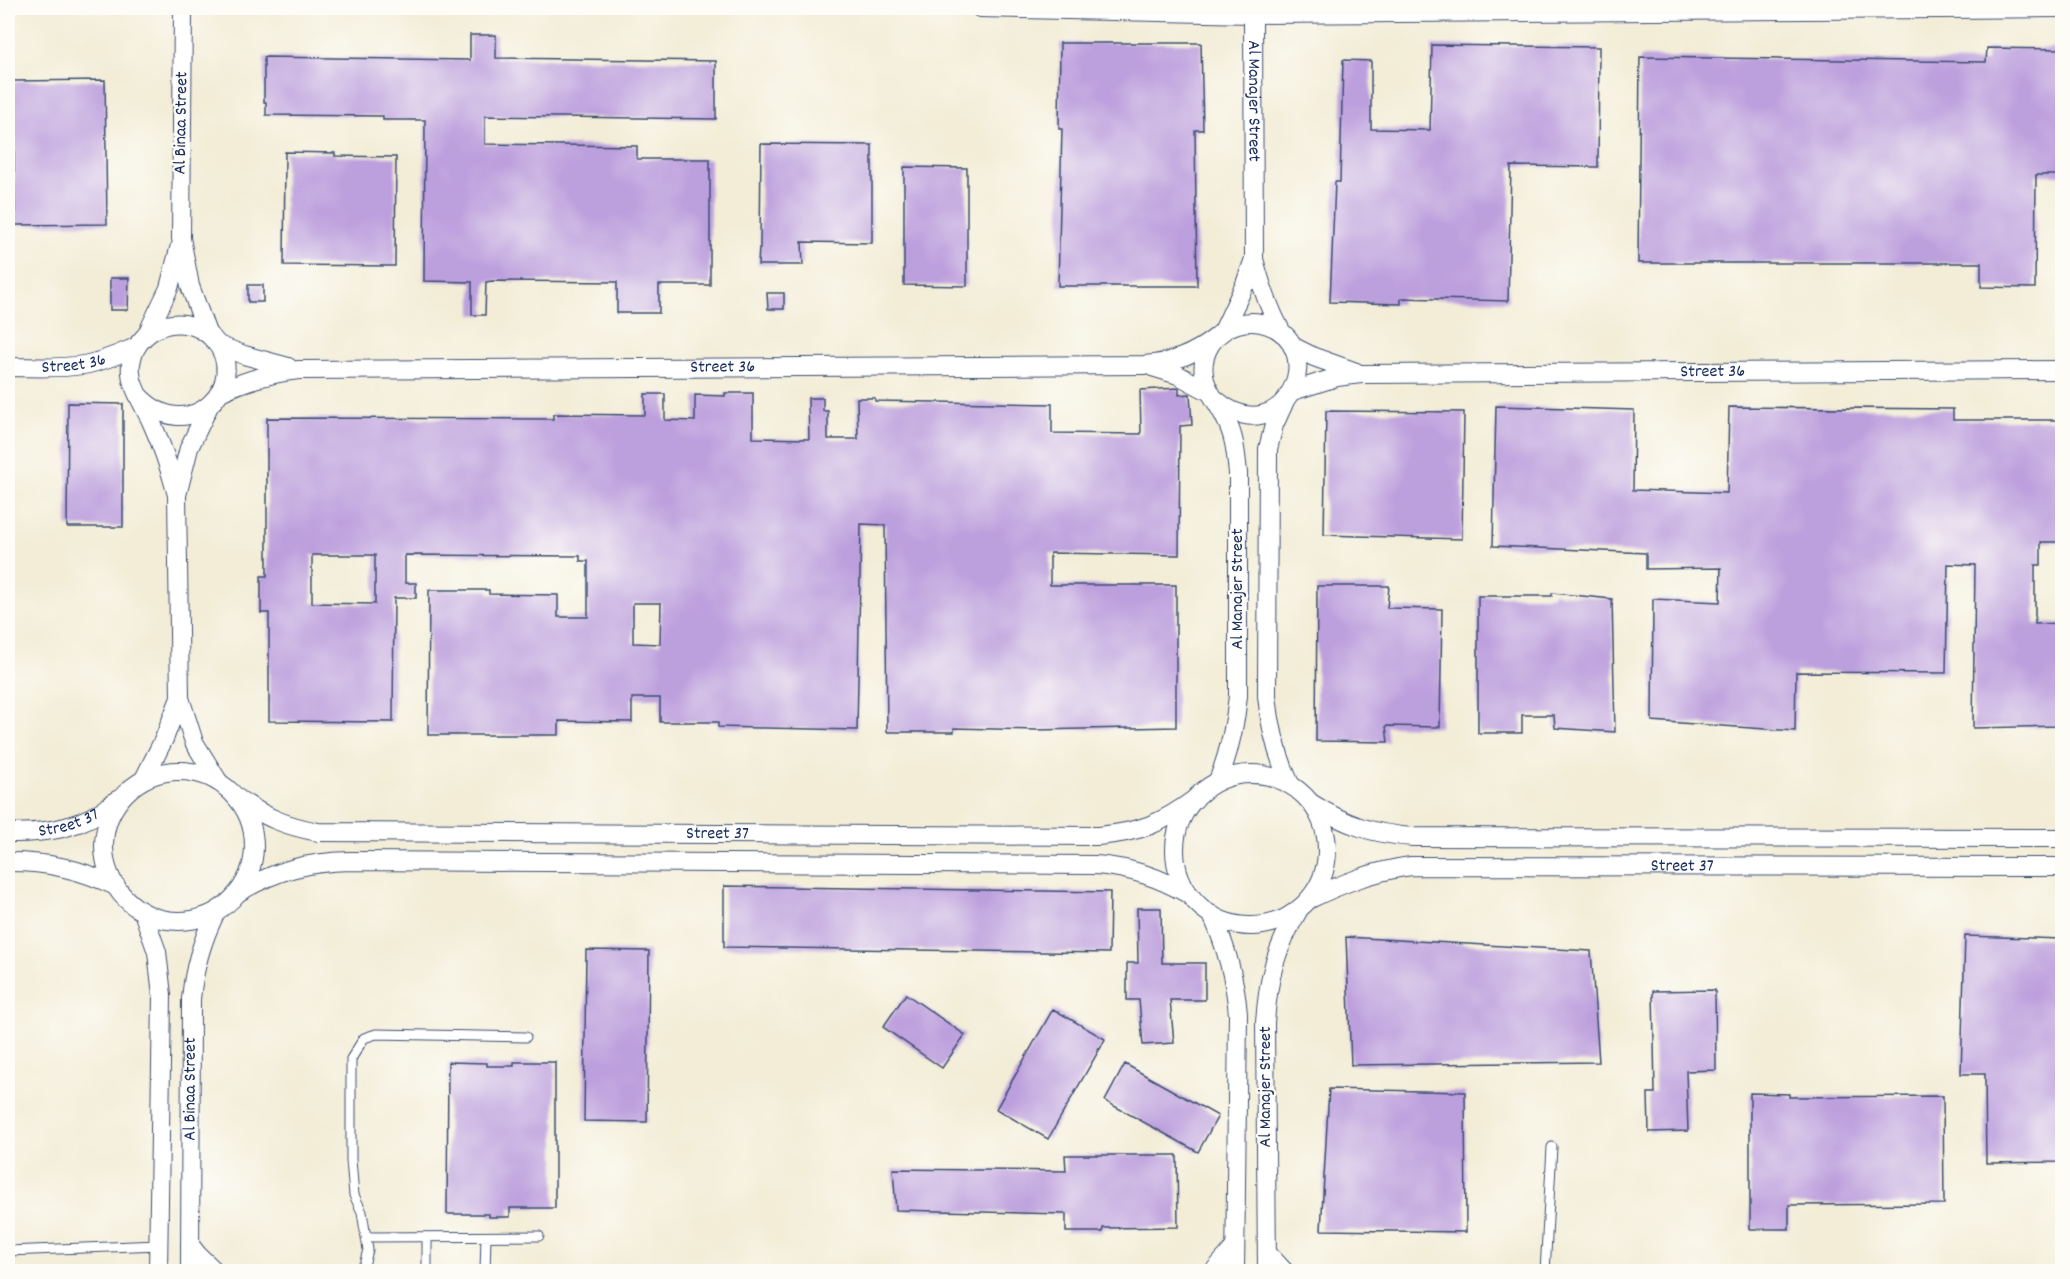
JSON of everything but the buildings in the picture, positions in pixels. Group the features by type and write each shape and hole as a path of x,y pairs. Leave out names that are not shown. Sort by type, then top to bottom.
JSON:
{"street":[{"name":"Al Binaa Street","path":"183,8 181,238 190,286 213,339"},
{"path":"980,8 1253,14 2062,9"},
{"name":"Al Manajer Street","path":"1253,14 1254,259 1267,302 1287,340"},
{"name":"Al Binaa Street","path":"142,341 169,288 181,238"},
{"name":"Al Manajer Street","path":"1219,334 1245,284 1254,259"},
{"path":"1253,321 1269,325 1287,340 1297,360 1298,376 1288,397 1271,411 1256,416 1241,415 1227,409 1212,396 1205,378 1204,364 1207,350 1219,334 1237,323 1253,321"},
{"path":"177,495 161,443 132,379 131,363 142,341 160,326 177,322 193,325 213,339 225,360 225,376 189,448 177,495 180,698 195,742 218,781 237,798 246,810 251,824 254,852 249,873 239,892 216,912 187,921 164,919 143,912 132,905 116,886 105,860 104,839 109,819 123,795 144,779 156,774 194,772 218,781"},
{"name":"Street 36","path":"215,398 245,380 272,373 299,370 1144,365 1190,355 1219,334"},
{"name":"Street 36","path":"213,339 271,364 299,370"},
{"name":"Street 36","path":"1287,340 1322,360 1361,374"},
{"name":"Street 36","path":"8,367 57,368 84,365 111,358 142,341"},
{"name":"Street 36","path":"1144,365 1179,375 1212,396"},
{"name":"Street 36","path":"1288,397 1337,377 1361,374 2062,369"},
{"path":"138,394 156,410 180,417 196,413 215,398"},
{"name":"Al Manajer Street","path":"1212,396 1228,422 1236,447 1238,473 1238,696 1229,754 1218,781"},
{"name":"Al Manajer Street","path":"1288,397 1274,425 1269,449 1267,696 1275,746 1290,784"},
{"path":"144,779 164,740 180,698"},
{"path":"1262,775 1290,784 1311,804 1325,830 1328,845 1327,859 1318,887 1305,905 1272,924 1241,926 1212,915 1190,895 1177,868 1175,853 1179,824 1195,798 1218,781 1232,776 1262,775"},
{"name":"Street 37","path":"8,833 41,833 64,829 86,821 123,795"},
{"name":"Street 37","path":"237,798 262,814 289,826 318,832 1074,836 1124,834 1150,827 1174,815 1195,798"},
{"name":"Street 37","path":"1311,804 1335,818 1360,828 1386,835 1413,837 2062,838"},
{"name":"Street 37","path":"239,892 264,877 292,867 321,861 350,861 1096,865 1121,867 1145,873 1168,882 1190,895"},
{"name":"Street 37","path":"8,862 42,863 68,867 116,886"},
{"name":"Street 37","path":"1305,905 1358,877 1411,866 2062,867"},
{"name":"Al Manajer Street","path":"1267,1262 1265,1034 1267,993 1273,963 1284,936 1305,905"},
{"name":"Al Binaa Street","path":"143,912 157,952 162,994 158,1272"},
{"name":"Al Binaa Street","path":"190,1272 191,999 198,954 216,912"},
{"name":"Al Manajer Street","path":"1212,915 1231,963 1238,1014 1235,1272"},
{"path":"190,1245 216,1272"},
{"path":"1213,1272 1235,1247"},
{"path":"1267,1262 1285,1272"}],"lane":[{"path":"357,1272 364,1265 368,1250 362,1212 354,1195 351,1160 351,1059 364,1038 376,1034 526,1037"},
{"path":"1545,1272 1552,1147"},
{"path":"367,1237 539,1236"},
{"path":"485,1272 486,1237"},
{"path":"427,1238 427,1272"},
{"path":"8,1251 159,1245"}]}
